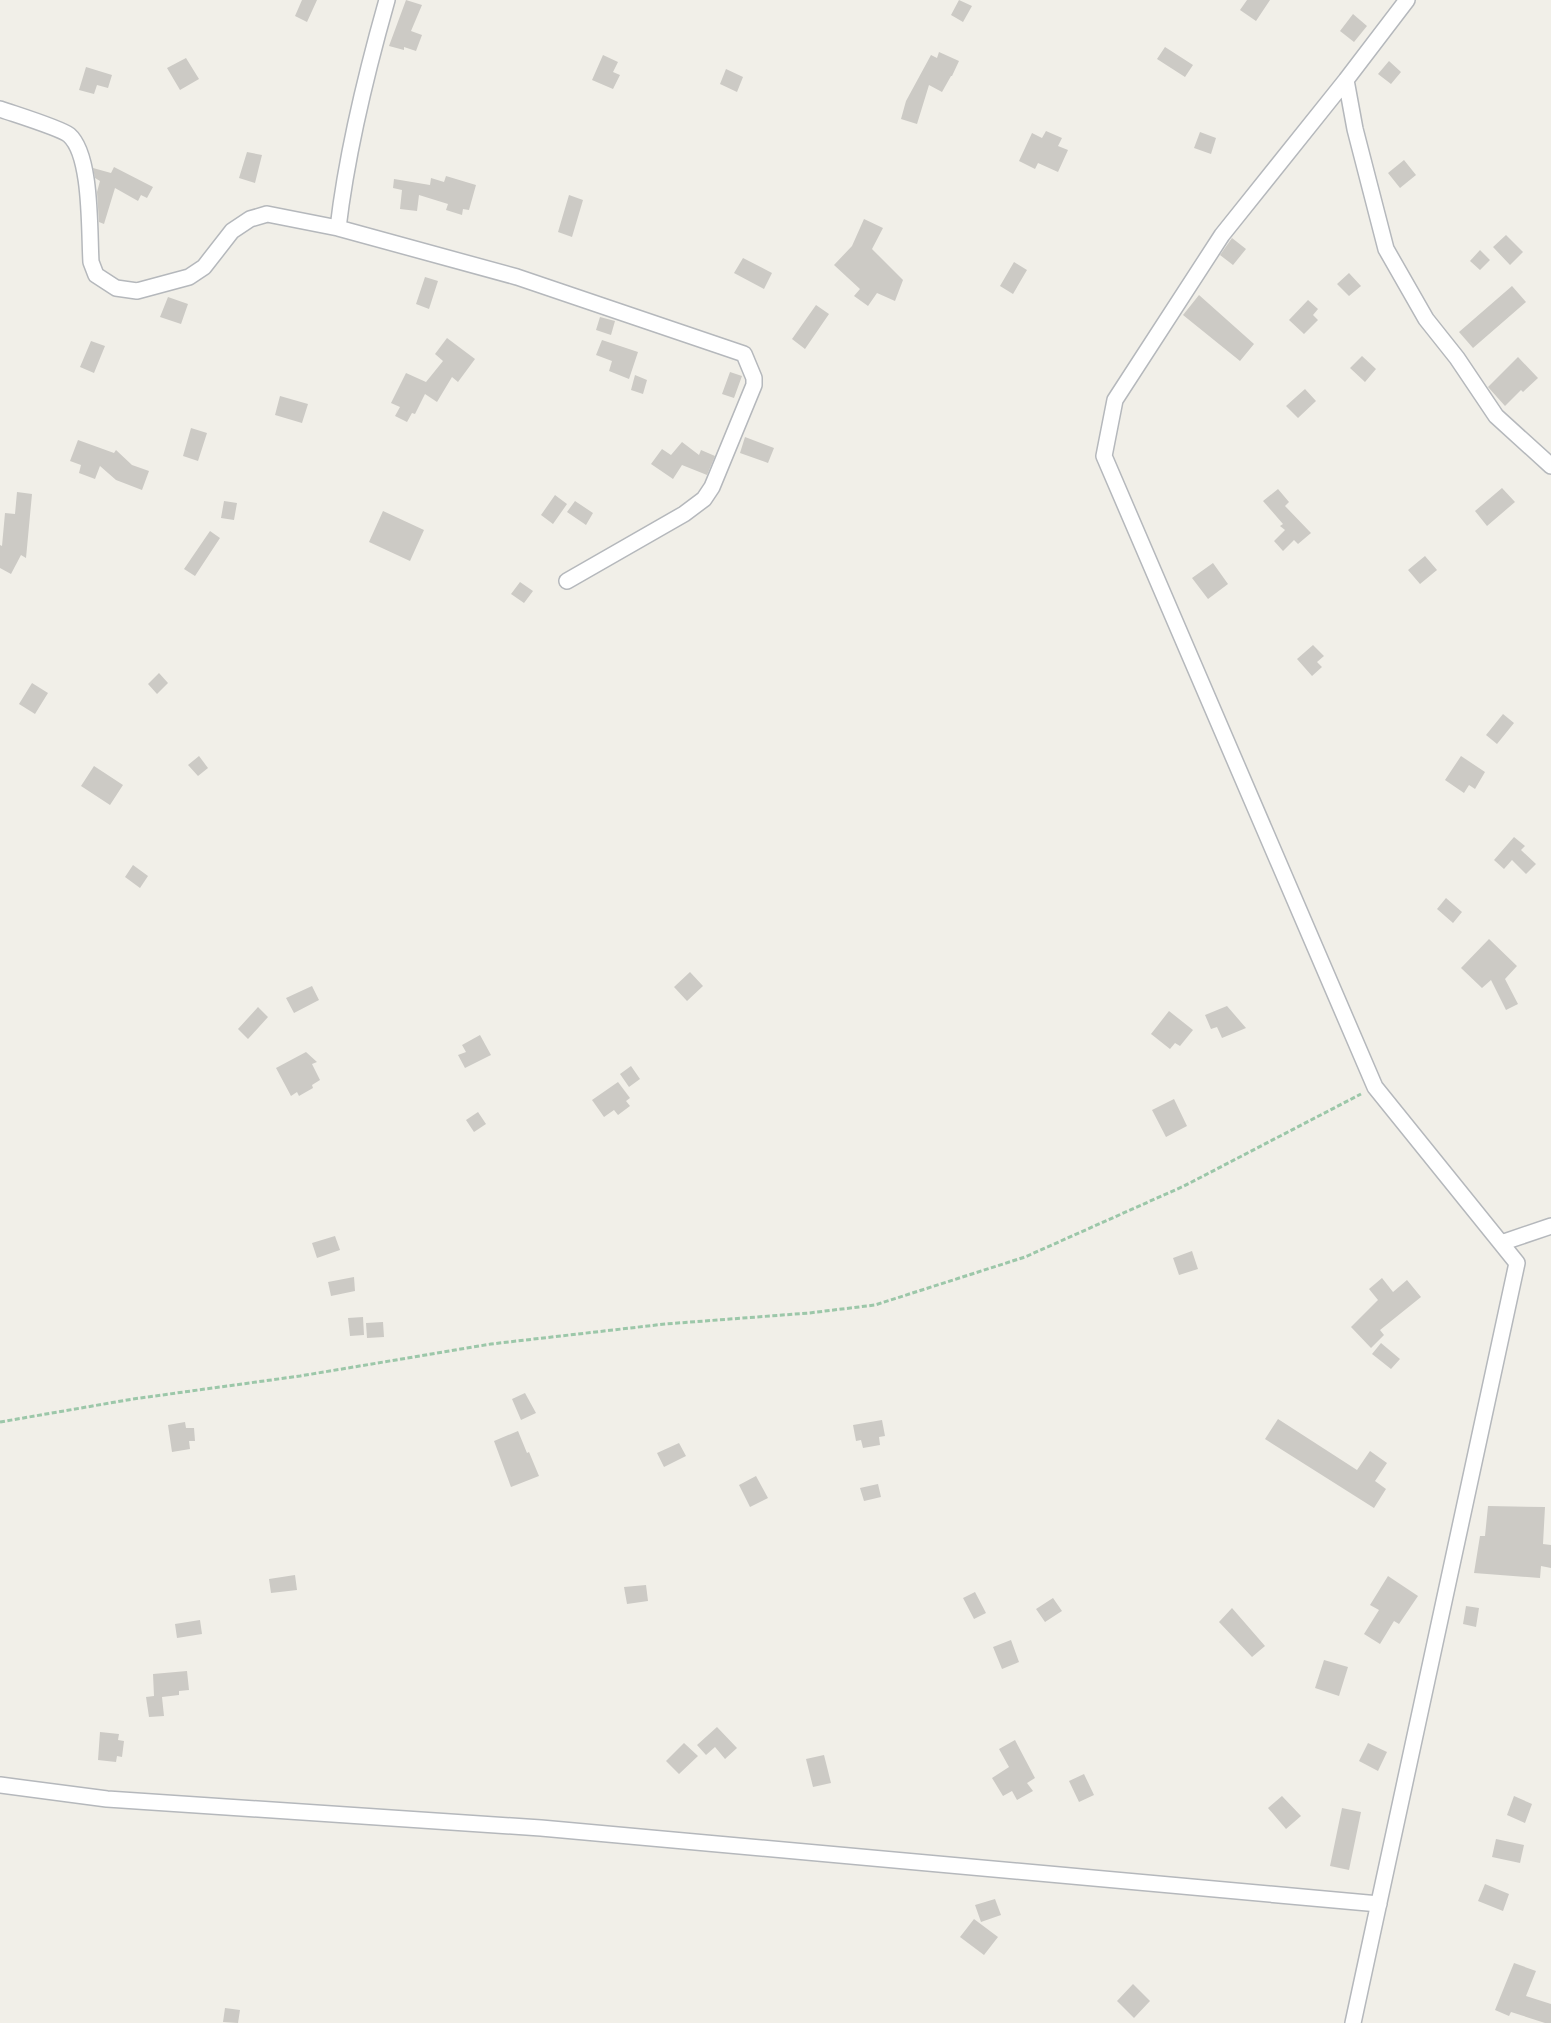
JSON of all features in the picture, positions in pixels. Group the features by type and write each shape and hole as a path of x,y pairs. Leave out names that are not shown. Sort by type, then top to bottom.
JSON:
{"street":[{"path":"338,228 367,73 387,0"},
{"path":"1353,2023 1517,1263 1375,1087 1104,456 1115,400 1222,235 1346,80 1407,0"},
{"path":"1346,80 1356,129 1386,249 1426,319 1457,358 1496,416 1551,466"},
{"path":"0,109 68,134 78,146 85,167 91,262 96,275 116,288 137,291 189,277 204,267 232,231 250,219 267,214 338,228 517,277 744,354 754,378 754,385 712,487 704,499 684,514 567,581"},
{"path":"1501,1243 1551,1226"},
{"path":"0,1786 107,1799 541,1828 1379,1904"}],"path":[{"path":"0,1422 133,1400 300,1376 491,1344 665,1324 809,1313 876,1305 1025,1257 1184,1186 1375,1087"}],"building":[{"path":"302,0 317,0 307,22 295,16"},
{"path":"406,0 422,5 411,31 422,35 416,51 404,47 404,50 389,46"},
{"path":"959,0 972,6 963,22 951,15"},
{"path":"1247,0 1270,0 1256,21 1240,10"},
{"path":"1353,14 1367,26 1354,42 1340,31"},
{"path":"1165,47 1193,65 1185,77 1157,59"},
{"path":"939,52 959,61 952,76 942,92 929,85 917,124 901,119 906,101 931,55 937,58"},
{"path":"603,55 618,62 613,72 620,75 613,89 592,80"},
{"path":"186,58 199,79 180,90 167,68"},
{"path":"1389,61 1401,72 1391,84 1378,74"},
{"path":"86,67 112,75 108,88 97,85 94,94 79,90"},
{"path":"726,69 743,77 737,92 720,84"},
{"path":"1046,131 1062,138 1058,146 1068,150 1058,172 1038,163 1035,169 1019,161 1032,133 1042,138"},
{"path":"1200,132 1216,138 1211,154 1194,148"},
{"path":"247,152 262,155 255,183 239,178"},
{"path":"1404,160 1416,175 1400,188 1388,173"},
{"path":"114,167 153,187 147,198 141,195 138,201 115,188 104,224 99,222 97,192 100,181 95,178 93,168 111,173"},
{"path":"446,176 476,185 469,210 463,209 462,215 446,210 448,204 419,195 417,211 400,209 402,190 393,188 394,179 430,185 431,178 444,182"},
{"path":"569,195 583,200 572,237 558,232"},
{"path":"864,219 883,228 872,249 903,280 895,301 877,293 868,306 854,296 860,289 834,265 852,246"},
{"path":"1506,235 1523,252 1510,265 1493,247"},
{"path":"1232,238 1246,249 1233,265 1220,255"},
{"path":"1480,250 1490,260 1480,270 1470,261"},
{"path":"743,258 772,273 764,289 734,273"},
{"path":"1014,262 1027,270 1013,294 1000,286"},
{"path":"1349,273 1361,286 1349,296 1337,284"},
{"path":"425,277 438,281 429,309 416,304"},
{"path":"1512,286 1526,302 1473,348 1459,332"},
{"path":"1199,295 1254,344 1240,361 1183,315"},
{"path":"168,297 188,304 181,324 160,317"},
{"path":"1308,300 1318,309 1313,315 1318,320 1304,334 1289,320"},
{"path":"816,305 829,314 805,349 792,339"},
{"path":"600,317 615,321 611,335 596,330"},
{"path":"447,338 475,359 458,382 452,377 437,402 425,394 415,414 412,413 407,422 395,416 400,407 391,403 406,373 426,382 443,361 435,354"},
{"path":"602,340 638,352 629,379 609,371 612,361 596,355"},
{"path":"91,341 105,346 94,373 80,367"},
{"path":"1362,356 1376,369 1365,382 1350,368"},
{"path":"1518,357 1538,378 1523,392 1521,390 1505,406 1488,387"},
{"path":"730,372 742,376 734,398 722,394"},
{"path":"635,375 647,380 643,394 631,390"},
{"path":"1305,389 1316,401 1298,418 1286,406"},
{"path":"280,396 308,404 302,423 275,415"},
{"path":"191,428 207,433 198,461 183,456"},
{"path":"745,437 774,448 768,463 740,453"},
{"path":"78,440 114,453 116,450 132,465 149,471 142,490 116,480 100,466 95,479 79,473 81,465 70,461"},
{"path":"682,442 699,455 701,450 715,456 707,475 682,465 673,479 651,464 662,449 671,455"},
{"path":"1502,488 1515,502 1487,526 1475,511"},
{"path":"1278,489 1289,502 1285,506 1311,533 1298,544 1294,540 1283,551 1274,541 1285,530 1280,526 1283,524 1263,501"},
{"path":"17,492 32,494 26,558 21,555 11,574 0,568 0,545 2,546 5,513 15,514"},
{"path":"555,495 567,504 553,524 541,515"},
{"path":"224,501 237,503 234,520 221,518"},
{"path":"575,501 593,513 586,525 567,512"},
{"path":"383,511 424,530 410,561 369,542"},
{"path":"210,531 220,538 195,576 184,569"},
{"path":"1425,556 1437,570 1420,584 1408,570"},
{"path":"1213,563 1228,584 1208,599 1192,578"},
{"path":"520,582 533,591 524,603 511,594"},
{"path":"1313,645 1324,656 1317,662 1322,667 1312,676 1297,659"},
{"path":"159,673 168,683 157,694 148,684"},
{"path":"32,683 48,693 35,714 19,704"},
{"path":"1503,714 1514,723 1497,744 1486,735"},
{"path":"199,756 208,768 198,776 188,765"},
{"path":"1461,756 1485,772 1475,789 1469,785 1464,793 1445,780"},
{"path":"94,766 123,785 110,805 81,786"},
{"path":"1514,837 1525,846 1521,850 1536,864 1526,874 1512,860 1504,869 1494,860"},
{"path":"133,865 148,876 140,888 125,877"},
{"path":"1446,898 1462,912 1453,923 1437,909"},
{"path":"1489,939 1517,966 1505,979 1518,1004 1506,1010 1491,980 1482,988 1461,968"},
{"path":"690,972 703,986 687,1001 674,987"},
{"path":"312,986 319,1000 294,1013 286,998"},
{"path":"1227,1006 1246,1028 1222,1038 1217,1027 1211,1029 1205,1015"},
{"path":"258,1007 268,1017 248,1039 238,1029"},
{"path":"1169,1011 1193,1030 1180,1046 1175,1043 1170,1049 1151,1034"},
{"path":"480,1035 491,1055 465,1068 458,1055 466,1052 462,1045"},
{"path":"306,1052 317,1062 312,1064 320,1080 312,1085 313,1088 299,1096 297,1092 291,1096 276,1068"},
{"path":"631,1066 640,1079 629,1087 620,1074"},
{"path":"618,1082 630,1098 626,1101 630,1106 618,1115 614,1110 604,1117 592,1100"},
{"path":"1174,1099 1187,1126 1166,1137 1152,1110"},
{"path":"478,1112 486,1124 474,1132 466,1120"},
{"path":"335,1236 340,1250 317,1258 312,1243"},
{"path":"1192,1251 1198,1269 1179,1275 1173,1258"},
{"path":"354,1277 355,1291 331,1296 328,1282"},
{"path":"1382,1278 1393,1292 1407,1280 1421,1297 1380,1330 1384,1335 1371,1348 1351,1327 1378,1300 1369,1289"},
{"path":"363,1317 364,1335 350,1336 348,1318"},
{"path":"383,1322 384,1337 367,1338 366,1323"},
{"path":"1381,1343 1400,1359 1391,1369 1372,1354"},
{"path":"525,1393 536,1413 521,1420 512,1399"},
{"path":"1278,1419 1357,1470 1370,1451 1387,1463 1375,1481 1386,1489 1374,1508 1265,1439"},
{"path":"882,1420 885,1436 879,1437 880,1445 863,1448 861,1440 856,1441 853,1425"},
{"path":"185,1422 186,1428 194,1428 195,1441 189,1441 190,1449 172,1452 168,1425"},
{"path":"518,1431 539,1476 511,1487 494,1441"},
{"path":"679,1443 686,1456 664,1467 657,1453"},
{"path":"756,1476 768,1498 750,1507 739,1485"},
{"path":"878,1484 881,1497 864,1501 860,1488"},
{"path":"1488,1506 1545,1507 1543,1544 1551,1545 1551,1568 1541,1566 1540,1578 1474,1573 1480,1536 1485,1536"},
{"path":"295,1575 297,1590 271,1593 269,1579"},
{"path":"1388,1576 1418,1596 1399,1624 1394,1621 1380,1644 1364,1634 1379,1610 1370,1605"},
{"path":"646,1585 648,1601 627,1604 624,1587"},
{"path":"975,1592 986,1613 974,1619 963,1598"},
{"path":"1053,1598 1062,1611 1045,1622 1036,1609"},
{"path":"1466,1606 1479,1608 1476,1627 1463,1624"},
{"path":"1232,1608 1265,1646 1252,1657 1219,1622"},
{"path":"200,1620 202,1634 177,1638 175,1624"},
{"path":"1011,1640 1019,1662 1002,1669 993,1647"},
{"path":"1324,1660 1348,1667 1339,1696 1315,1688"},
{"path":"187,1671 189,1690 179,1691 179,1695 162,1697 164,1716 149,1717 146,1697 154,1696 153,1674"},
{"path":"717,1727 737,1748 725,1759 715,1747 706,1755 697,1745"},
{"path":"100,1732 119,1734 118,1740 124,1741 122,1757 117,1756 116,1762 98,1760"},
{"path":"1015,1740 1035,1778 1027,1783 1033,1791 1017,1800 1012,1791 1003,1796 992,1778 1009,1767 999,1749"},
{"path":"684,1743 698,1756 679,1774 666,1761"},
{"path":"1368,1743 1387,1752 1378,1771 1359,1761"},
{"path":"824,1755 831,1783 813,1787 806,1759"},
{"path":"1084,1774 1094,1795 1079,1802 1069,1781"},
{"path":"1282,1796 1301,1816 1286,1829 1268,1808"},
{"path":"1514,1796 1532,1804 1525,1823 1507,1815"},
{"path":"1342,1808 1361,1812 1349,1870 1330,1866"},
{"path":"1496,1839 1524,1845 1520,1863 1492,1857"},
{"path":"1485,1884 1509,1894 1503,1911 1478,1901"},
{"path":"995,1899 1001,1915 981,1922 975,1905"},
{"path":"974,1919 998,1937 984,1955 960,1937"},
{"path":"1514,1963 1536,1971 1526,1996 1551,2004 1551,2023 1545,2023 1511,2012 1509,2016 1495,2010"},
{"path":"1133,1984 1150,2001 1134,2018 1117,2001"},
{"path":"225,2008 240,2010 238,2023 223,2022"}]}
